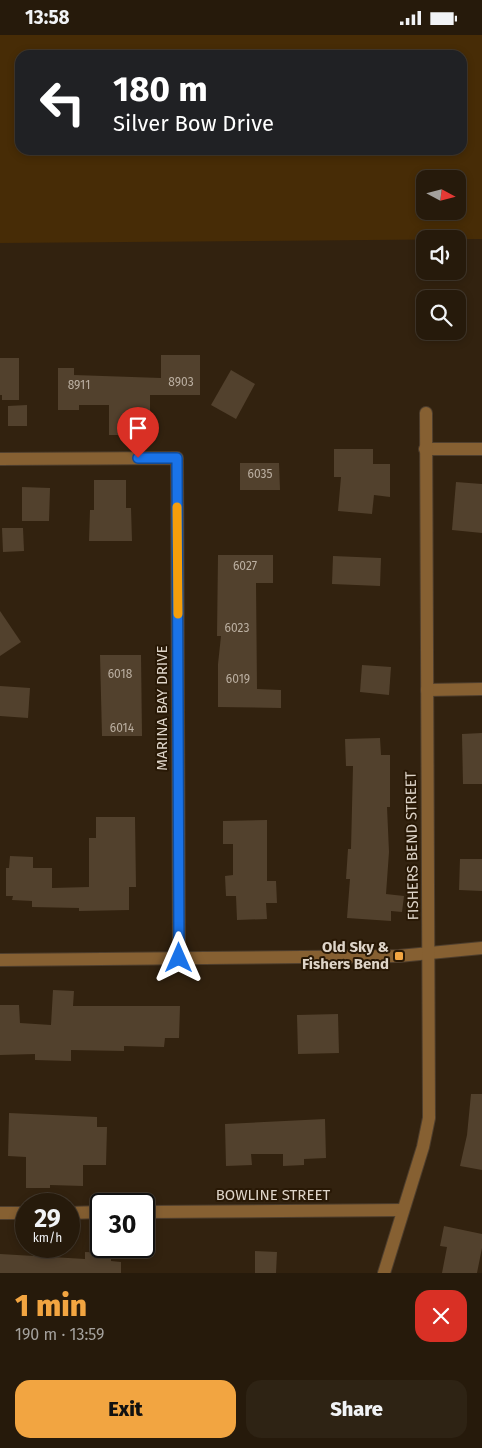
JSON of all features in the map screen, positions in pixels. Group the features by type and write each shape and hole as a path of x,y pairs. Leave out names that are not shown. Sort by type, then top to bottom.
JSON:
{"street":[{"name":"FISHERS BEND STREET","path":"384,1273 424,1147 429,1118 424,449 426,413"},
{"path":"424,449 482,449"},
{"name":"MARINA BAY DRIVE","path":"0,459 177,458 179,958"},
{"path":"427,689 482,689"},
{"path":"0,960 429,954 482,948"},
{"name":"BOWLINE STREET","path":"155,1212 403,1210"},
{"path":"0,1213 15,1213"}],"shaded area":[{"path":"0,35 482,35 482,239 466,239 466,230 416,230 416,240 0,243"}],"building":[{"path":"161,355 200,355 200,395 150,395 150,412 137,413 137,418 130,418 130,435 109,435 109,405 79,405 79,410 58,410 58,368 74,368 74,375 161,378"},
{"path":"0,358 19,358 19,400 2,400 2,395 0,395"},
{"path":"231,370 255,384 236,419 211,405"},
{"path":"27,405 27,426 8,426 8,406"},
{"path":"334,449 373,449 373,464 390,464 390,497 374,495 372,514 338,511 341,477 334,477"},
{"path":"240,463 279,463 280,490 240,490"},
{"path":"94,480 126,480 126,508 131,508 132,541 89,541 90,510 94,510"},
{"path":"456,482 482,484 482,533 452,530"},
{"path":"22,487 50,488 49,521 22,521"},
{"path":"2,528 23,528 24,551 3,552"},
{"path":"218,555 273,555 273,583 256,583 257,689 281,690 281,708 218,707 218,664 221,636 217,636"},
{"path":"333,556 381,558 380,586 332,584"},
{"path":"0,611 21,642 0,656"},
{"path":"100,655 141,655 142,736 102,736"},
{"path":"362,665 391,667 389,695 360,692"},
{"path":"0,686 30,688 28,718 0,716"},
{"path":"482,733 482,784 463,784 462,734"},
{"path":"380,738 381,755 390,755 390,807 387,807 389,852 386,894 404,896 402,912 391,911 391,921 347,918 350,879 346,879 348,849 351,849 353,766 346,766 345,739"},
{"path":"96,817 135,817 136,887 129,887 129,910 79,911 79,908 32,907 32,901 12,900 13,896 6,896 6,868 9,868 10,856 33,857 33,868 52,868 52,888 89,887 89,838 96,838"},
{"path":"267,820 267,881 276,881 277,903 266,903 267,919 237,920 236,896 226,896 225,876 233,875 233,844 223,844 223,821"},
{"path":"460,859 482,859 482,891 459,890"},
{"path":"53,990 74,991 73,1006 180,1006 179,1038 165,1038 164,1047 124,1046 124,1051 71,1050 71,1061 35,1060 35,1054 0,1055 0,1005 19,1005 20,1023 51,1025"},
{"path":"338,1014 339,1053 298,1054 297,1015"},
{"path":"471,1094 482,1094 482,1170 460,1166 467,1135"},
{"path":"9,1113 97,1117 97,1127 107,1127 106,1165 83,1165 83,1186 50,1185 50,1188 26,1188 26,1157 8,1156"},
{"path":"325,1119 326,1158 304,1159 304,1165 283,1166 283,1154 251,1154 252,1165 226,1166 225,1124"},
{"path":"444,1226 482,1234 482,1248 477,1273 442,1273 447,1247 440,1246"},
{"path":"255,1251 277,1252 276,1273 255,1273"},
{"path":"85,1252 90,1252 90,1258 111,1258 111,1261 121,1262 121,1273 0,1273 0,1254 15,1255 15,1258 85,1259"}],"slow traffic":[{"path":"177,507 178,614"}],"place":[{"name":"Old Sky & Fishers Bend","path":"399,956"}],"route":[{"path":"138,458 177,458 179,958"}]}
